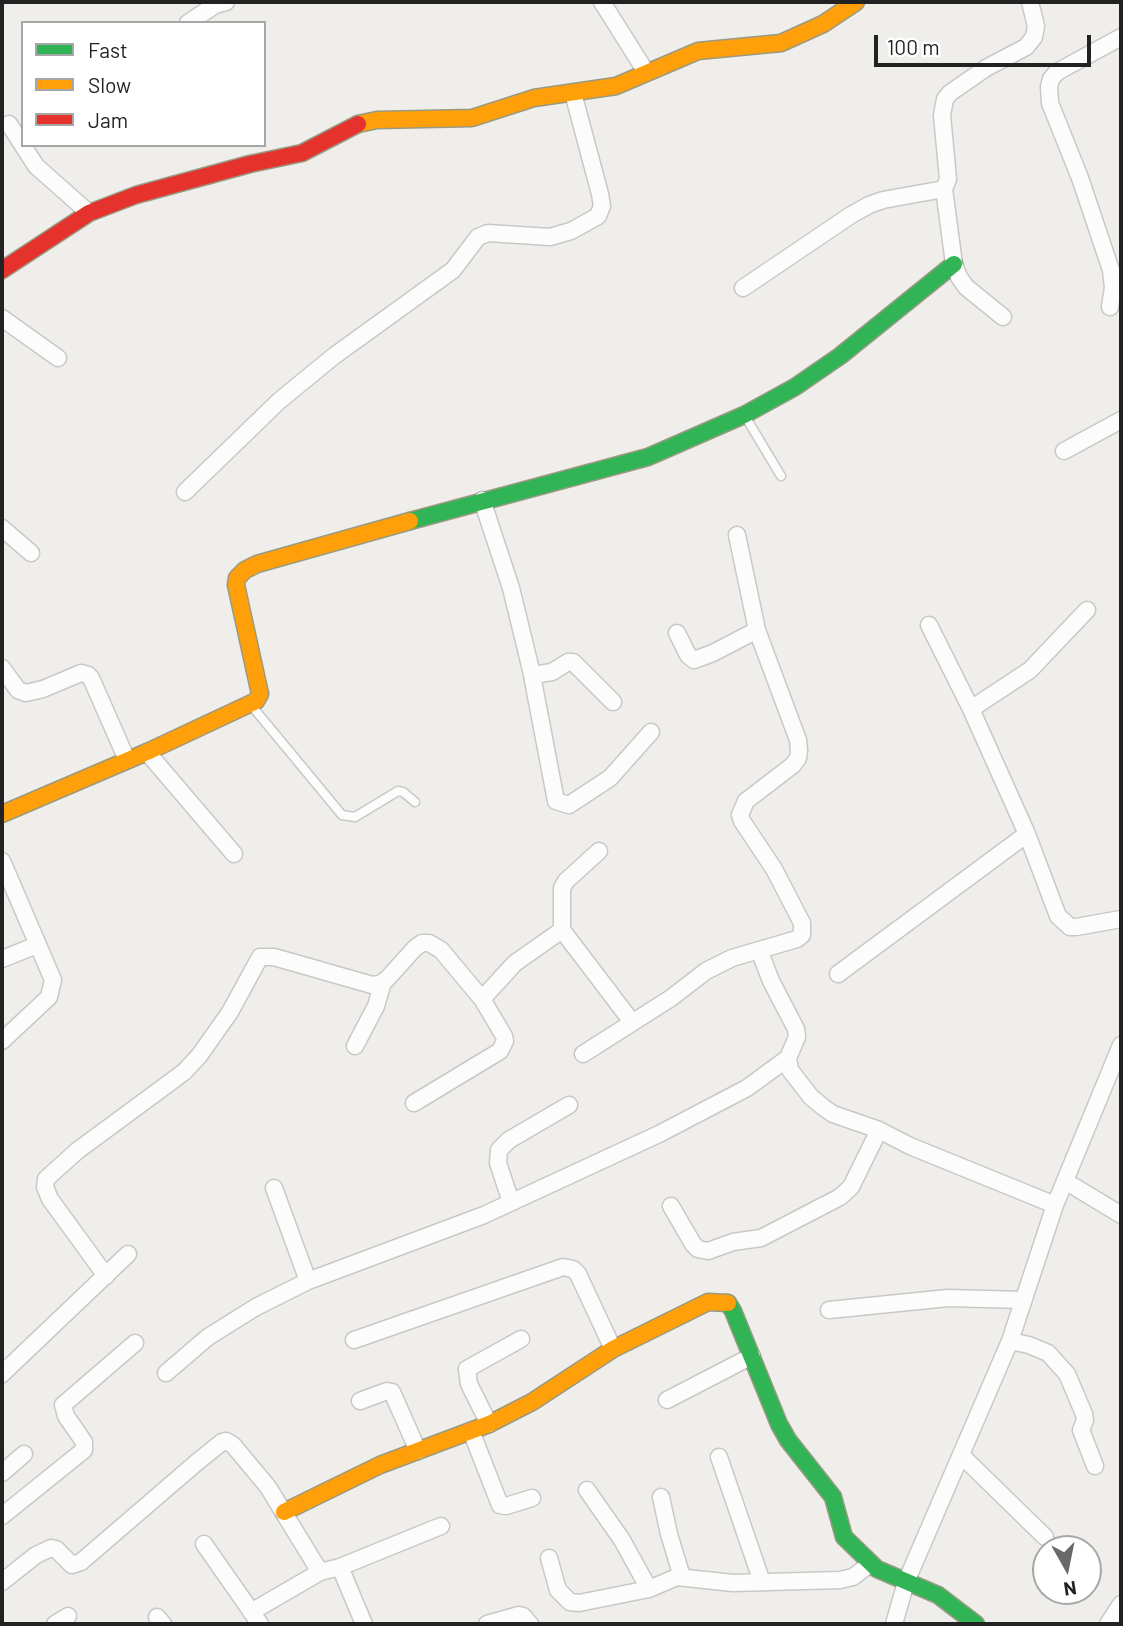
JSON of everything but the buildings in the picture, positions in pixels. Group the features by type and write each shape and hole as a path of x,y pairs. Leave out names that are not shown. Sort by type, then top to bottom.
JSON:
{"street":[{"path":"603,2 646,72"},
{"path":"3,266 89,213 136,195 302,153 361,122 472,118 534,98 616,86 698,51 781,43 822,24 856,2"},
{"path":"1003,317 966,287 954,264 944,189 948,179 942,116 945,99 950,93 986,68 1026,47 1034,37 1037,26 1030,2"},
{"path":"191,21 218,3"},
{"path":"1110,307 1111,270 1048,95 1051,79 1057,72 1121,37"},
{"path":"185,492 297,386 453,270 478,237 488,233 550,237 570,231 598,216 602,206 600,194 573,93"},
{"path":"9,124 21,143"},
{"path":"24,147 36,166 89,213"},
{"path":"743,288 869,205 944,189"},
{"path":"2,814 251,704 260,694 236,585 239,574 257,564 482,500 648,457 744,415 795,387 840,356 954,264"},
{"path":"2,318 58,358"},
{"path":"1064,451 1121,420"},
{"path":"482,500 511,587 532,675 553,795 560,804 574,802 610,778 651,732"},
{"path":"2,528 31,553"},
{"path":"583,1054 671,998 706,971 732,958 797,939 803,930 802,923 774,869 740,815 746,801 793,765 799,750 798,740 757,630 737,535"},
{"path":"971,709 1030,670 1087,610"},
{"path":"929,625 971,709 1027,834 1058,916 1076,928 1121,919"},
{"path":"677,634 688,655 694,660 757,630"},
{"path":"532,675 552,672 571,661 577,663 613,702"},
{"path":"2,668 18,690 26,693 43,690 81,673 88,675 92,678 127,760"},
{"path":"147,752 234,854"},
{"path":"838,974 1027,834"},
{"path":"599,851 566,881 562,888 562,930 632,1022"},
{"path":"2,862 51,973 51,992 2,1041"},
{"path":"482,999 516,963 562,930"},
{"path":"355,1046 376,1006 383,982 415,947 422,943 429,943 441,950 482,999 504,1035 503,1046 414,1103"},
{"path":"2,959 37,945"},
{"path":"166,1373 229,1322 308,1281 484,1215 659,1134 747,1088 788,1059 797,1037 796,1029 771,981 759,950"},
{"path":"106,1276 50,1199 44,1187 46,1179 77,1151 184,1072 199,1056 230,1012 260,957 274,957 367,984 383,982"},
{"path":"894,1624 906,1582 1010,1340 1055,1205 1121,1045"},
{"path":"788,1059 790,1070 811,1097 823,1107 845,1119 879,1130 911,1146 1055,1205"},
{"path":"511,1202 498,1163 499,1150 509,1140 569,1105"},
{"path":"671,1206 698,1249 708,1251 733,1242 761,1238 830,1202 850,1187 879,1130"},
{"path":"1065,1181 1121,1215"},
{"path":"274,1188 308,1281"},
{"path":"2,1374 128,1254"},
{"path":"354,1340 569,1267 578,1274 613,1349"},
{"path":"829,1310 948,1298 1023,1300"},
{"path":"284,1512 380,1465 489,1424 532,1402 613,1349 717,1300 728,1303 784,1432 833,1497 844,1537 870,1564 938,1595 976,1624"},
{"path":"489,1424 469,1384 467,1369 521,1339"},
{"path":"1010,1340 1048,1353 1067,1374 1084,1414 1081,1430 1095,1466"},
{"path":"2,1516 84,1450 84,1442 66,1416 63,1405 135,1343"},
{"path":"667,1400 752,1356"},
{"path":"360,1401 387,1391 392,1392 418,1451"},
{"path":"471,1431 500,1505 506,1506 532,1497"},
{"path":"2,1582 36,1555 51,1548 56,1549 72,1565 81,1562 226,1441 233,1445 268,1487 320,1572"},
{"path":"2,1473 24,1454"},
{"path":"962,1456 1043,1535"},
{"path":"719,1457 762,1582"},
{"path":"587,1490 622,1540 649,1589"},
{"path":"661,1497 682,1577"},
{"path":"204,1544 255,1618 320,1572 340,1567 441,1526"},
{"path":"549,1558 558,1590 570,1602 579,1603 649,1589 682,1577 733,1583 847,1579 870,1564"},
{"path":"340,1567 364,1624"},
{"path":"1108,1624 1121,1604"},
{"path":"487,1624 519,1615 530,1624"}],"lane":[{"path":"744,415 781,476"},
{"path":"251,704 342,815 355,817 398,791 415,802"}],"traffic: fast":[{"path":"410,521 648,457 744,415 795,387 840,356 954,264"},
{"path":"728,1303 779,1424 788,1440 833,1497 844,1537 877,1569 938,1595 976,1624"}],"traffic: slow":[{"path":"358,124 377,120 472,118 534,98 616,86 698,51 781,43 823,24 856,2"},
{"path":"2,814 147,752 256,701 260,694 236,585 237,578 245,570 257,564 410,521"},
{"path":"284,1512 380,1465 489,1424 532,1402 613,1349 708,1302 728,1303"}],"traffic: jam":[{"path":"2,270 89,213 136,195 302,153 358,124"}]}
